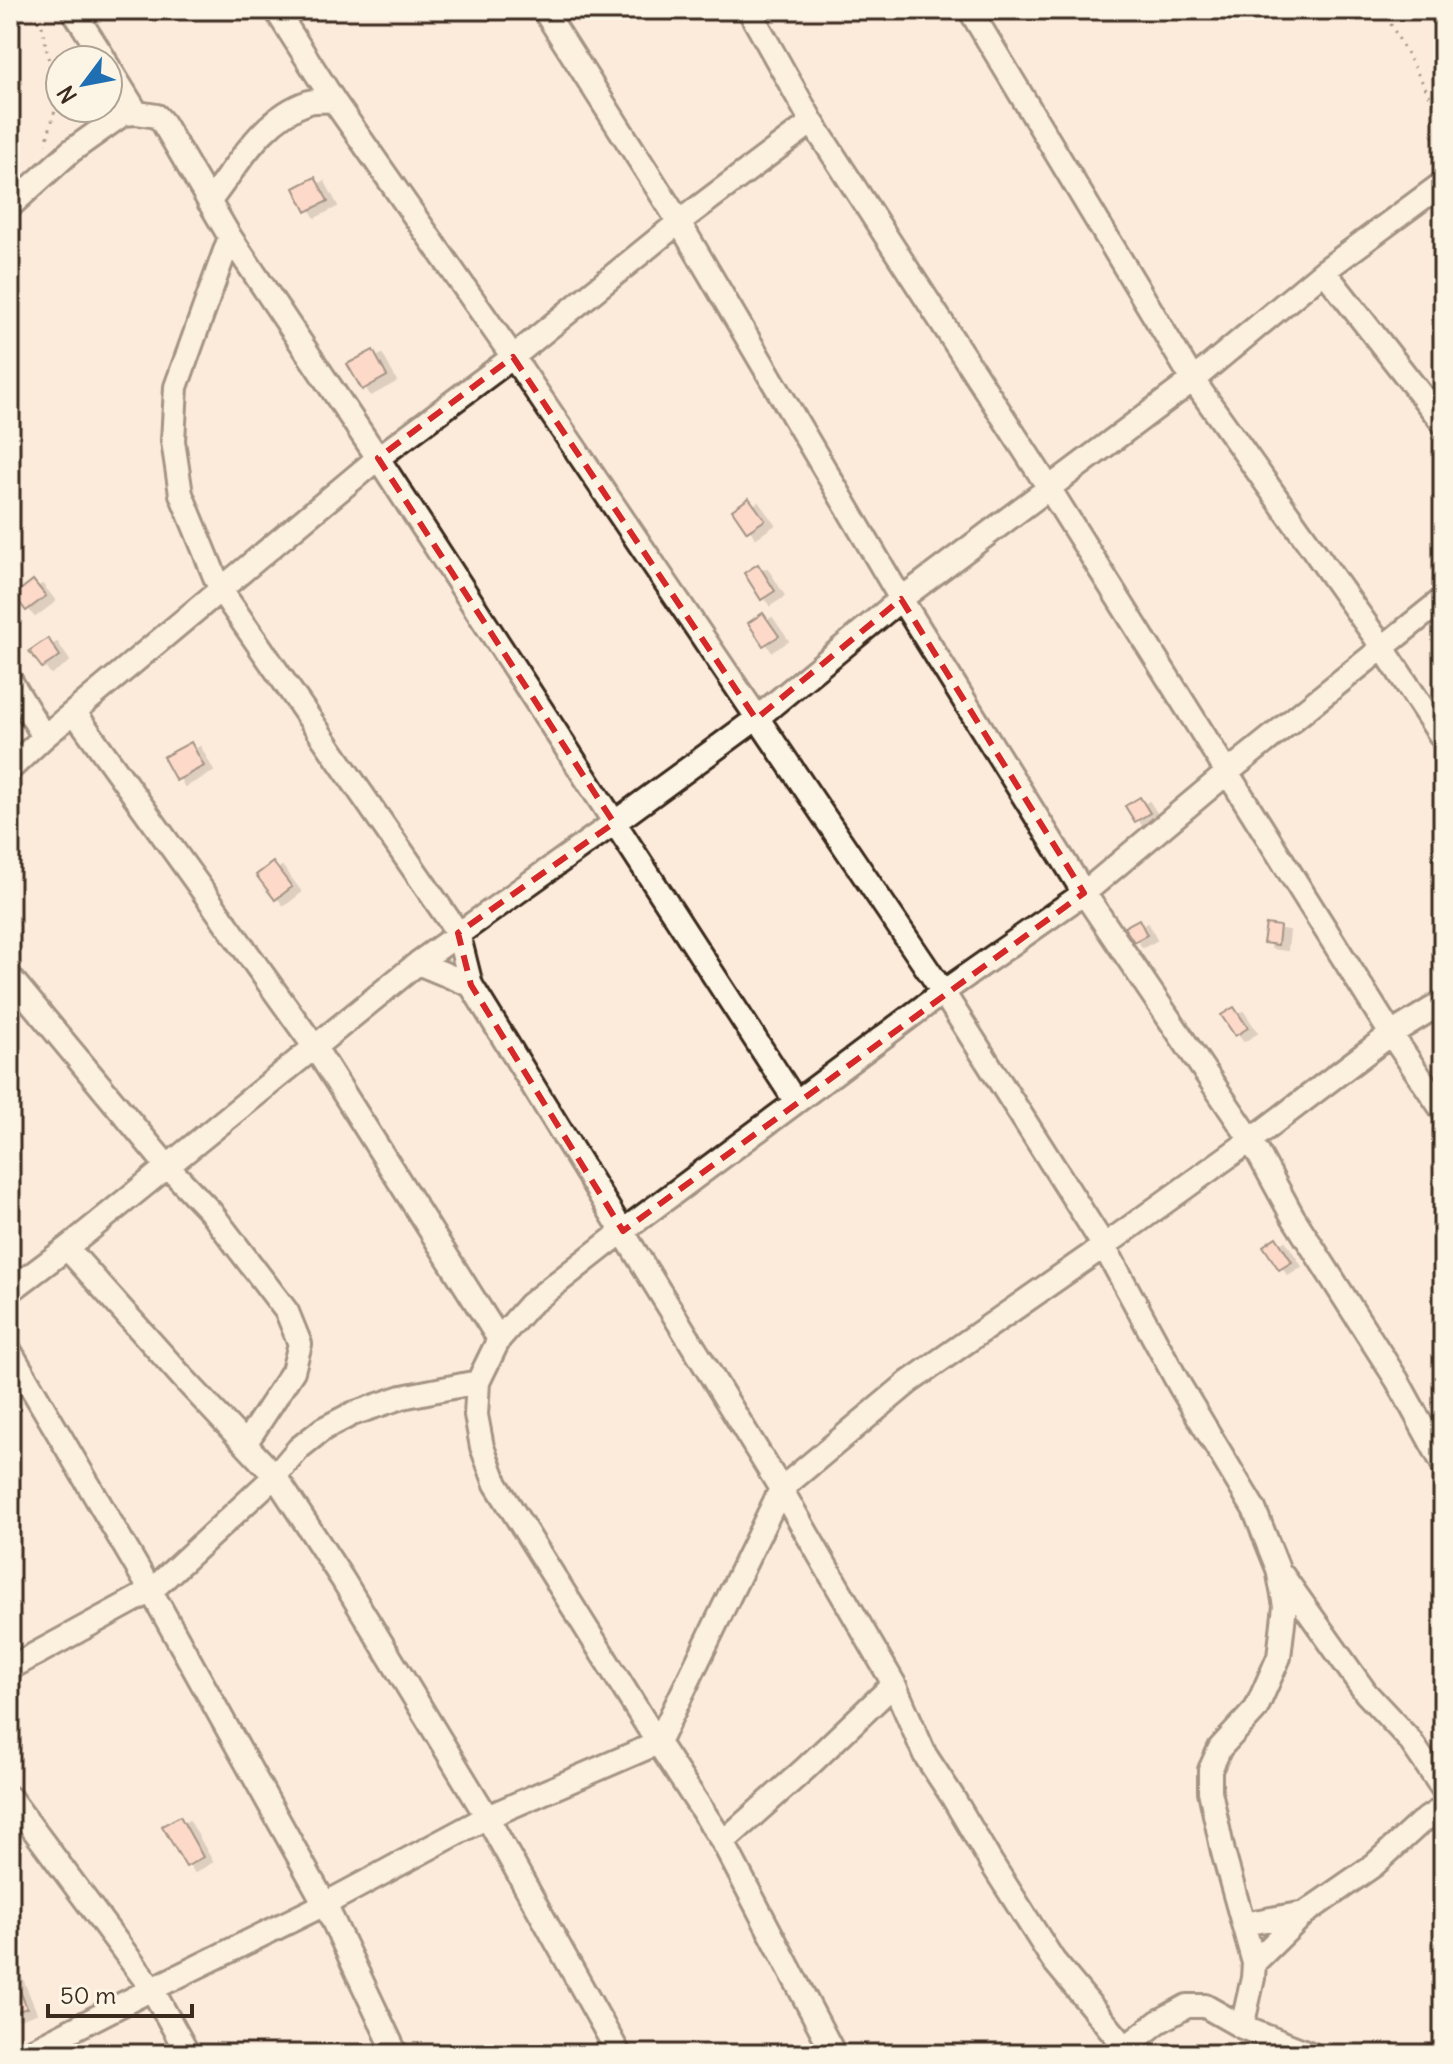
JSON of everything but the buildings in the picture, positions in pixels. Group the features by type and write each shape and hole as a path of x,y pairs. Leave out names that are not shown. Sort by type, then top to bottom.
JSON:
{"street":[{"path":"73,10 95,44"},
{"path":"276,10 334,101 513,357 943,992 1104,1246 1180,1386 1254,1509 1278,1569 1285,1606 1279,1657 1256,1709 1220,1748 1210,1770 1210,1791 1223,1852 1254,1963 1242,2027"},
{"path":"544,10 679,222 901,599 1084,893 1251,1140 1293,1217 1397,1380 1443,1464"},
{"path":"749,10 812,122 1049,488 1391,1034 1443,1111"},
{"path":"970,10 1193,380 1383,648 1443,739"},
{"path":"124,92 137,113"},
{"path":"209,202 266,128 288,111 312,101 334,101"},
{"path":"10,206 71,151 123,114 157,116 230,237 378,458 796,1102"},
{"path":"10,769 44,737 378,458 513,357 679,222 812,122"},
{"path":"10,1291 418,963 756,719 901,599 1193,380 1324,271 1443,183"},
{"path":"230,237 176,387 173,441 181,494 220,589 458,933 471,985 781,1489 894,1684 925,1755 1053,1960 1122,2052 1158,2022 1187,2006 1205,2006 1242,2027 1311,2054"},
{"path":"1324,271 1443,423"},
{"path":"834,2054 723,1842 496,1484 482,1447 476,1415 478,1382 499,1339 529,1305 943,992 1084,893 1443,599"},
{"path":"10,680 44,737"},
{"path":"75,713 314,1046 499,1339"},
{"path":"418,963 471,985"},
{"path":"10,977 167,1166 210,1211 287,1312 300,1344 293,1371 245,1444"},
{"path":"25,2054 325,1904 487,1817 658,1743 781,1489 909,1382 1251,1140 1391,1034 1443,1002"},
{"path":"67,1248 275,1476 343,1580 487,1817 619,2054"},
{"path":"10,1351 151,1591 325,1904 396,2054"},
{"path":"10,1668 151,1591 275,1476 299,1448 323,1429 352,1414 402,1397 478,1382"},
{"path":"1278,1569 1366,1693 1409,1739 1443,1789"},
{"path":"723,1842 894,1684"},
{"path":"10,1798 152,1989 188,2054"},
{"path":"1254,1963 1305,1913 1374,1865 1420,1823 1443,1808"},
{"path":"1243,1924 1305,1913"}],"path":[{"path":"39,10 57,103 44,153"},
{"path":"1383,10 1443,120"}],"highlighted area":[{"path":"513,357 756,719 901,599 1084,893 623,1231 471,985 458,933 614,823 378,458"}]}
